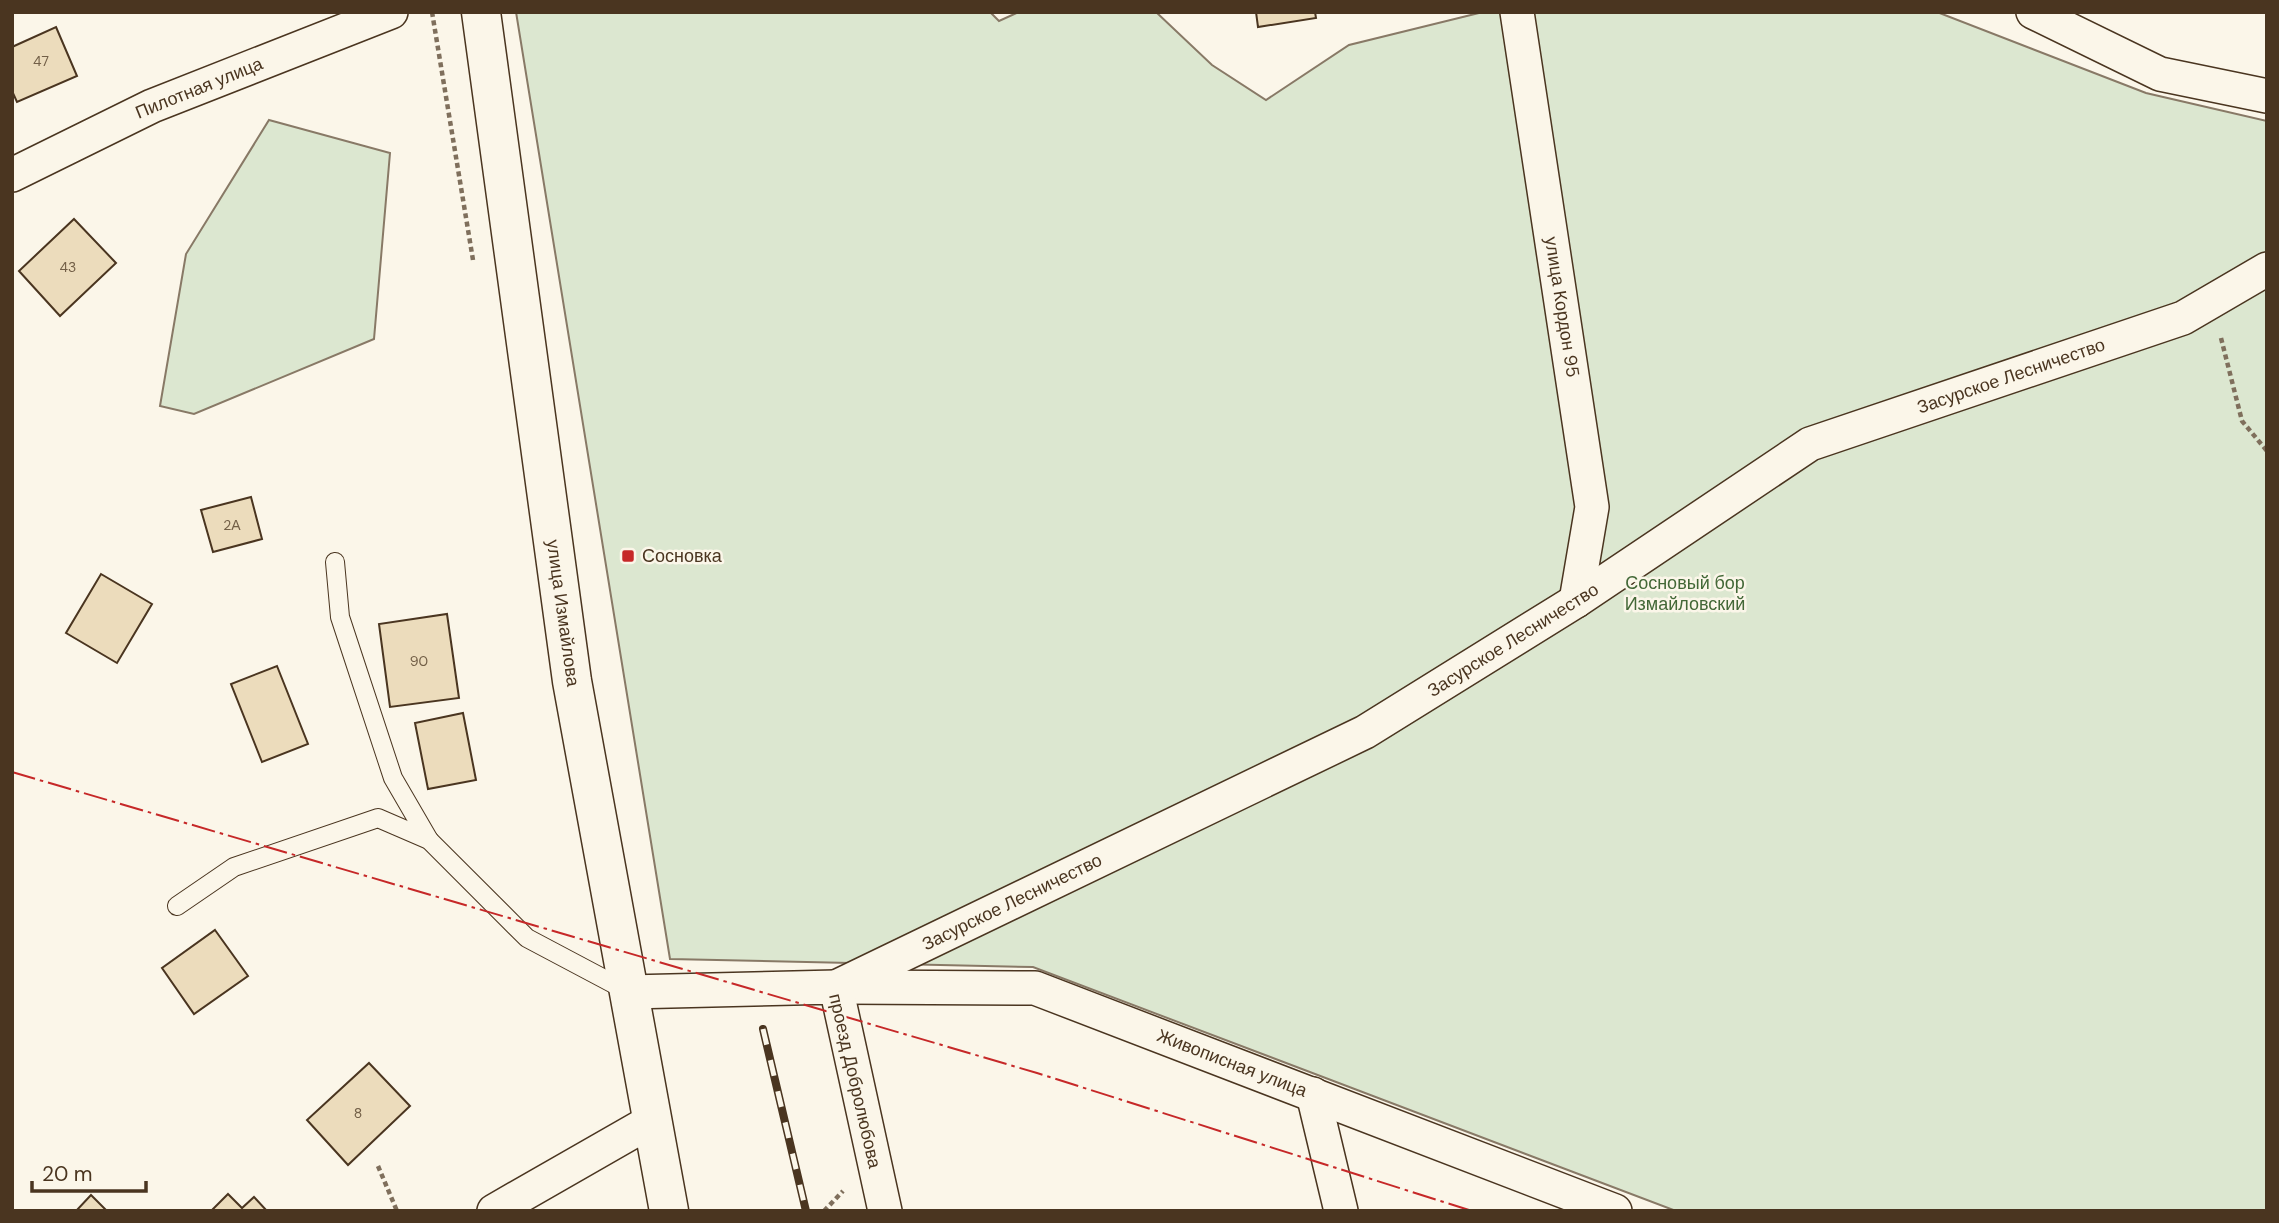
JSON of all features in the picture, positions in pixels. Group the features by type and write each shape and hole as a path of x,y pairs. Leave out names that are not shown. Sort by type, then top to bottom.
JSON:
{"main road":[{"name":"улица Измайлова","path":"481,12 572,681 669,1211"}],"street":[{"name":"Пилотная улица","path":"12,175 152,106 391,12"},
{"name":"улица Кордон 95","path":"1517,12 1592,507 1576,601"},
{"path":"2033,12 2160,74 2267,96"},
{"name":"Засурское Лесничество","path":"836,987 1365,732 1576,601 1810,444 2183,318 2267,270"},
{"name":"проезд Добролюбова","path":"629,992 836,987 885,1211"},
{"name":"Живописная улица","path":"836,987 1035,988 1615,1211"},
{"path":"1313,1094 1341,1211"},
{"path":"494,1211 653,1120"}],"lane":[{"path":"335,562 340,617 393,778 429,840 527,938 629,992"},
{"path":"177,906 234,867 378,818 429,840"}],"path":[{"path":"2212,302 2242,421 2267,451"},
{"path":"378,1166 397,1211"}],"green space":[{"name":"Сосновый бор Измайловский","path":"516,12 990,12 999,21 1019,12 1156,12 1212,65 1266,100 1349,45 1483,12 1937,12 2146,93 2267,121 2267,1211 1676,1211 1033,967 670,959"},
{"path":"269,120 390,153 374,339 194,414 160,406 186,254"}],"building":[{"path":"1256,12 1315,12 1316,18 1258,27"},
{"path":"56,27 77,76 17,102 12,91 12,47"},
{"path":"74,219 116,263 60,316 19,271"},
{"path":"251,497 262,539 213,552 201,510"},
{"path":"101,574 152,604 117,663 66,633"},
{"path":"447,614 459,698 390,707 379,624"},
{"path":"277,666 308,744 262,762 231,684"},
{"path":"463,713 476,780 428,789 415,723"},
{"path":"215,930 248,976 194,1014 162,968"},
{"path":"369,1063 410,1106 348,1165 307,1120"},
{"path":"228,1194 242,1208 254,1197 267,1211 211,1211"},
{"path":"91,1195 107,1211 76,1211"}],"railway":[{"path":"763,1029 806,1211"}],"power":[{"path":"12,772 1037,1073 1472,1211"}],"place":[{"name":"Сосновка","path":"628,556"}]}
